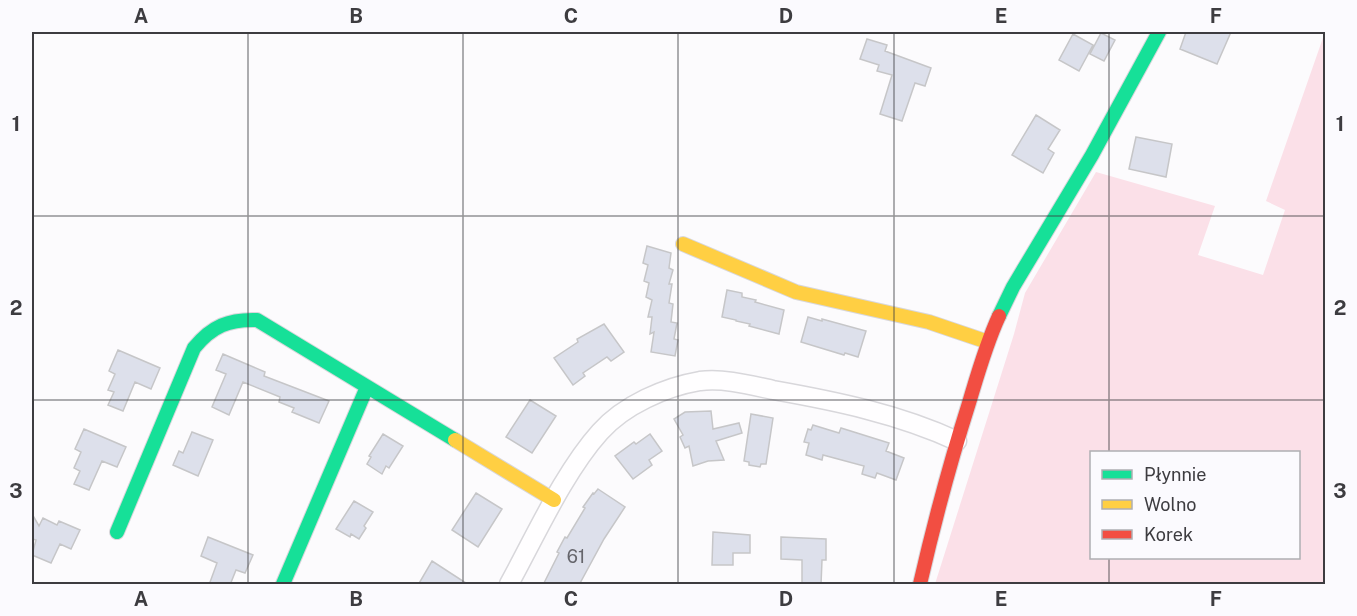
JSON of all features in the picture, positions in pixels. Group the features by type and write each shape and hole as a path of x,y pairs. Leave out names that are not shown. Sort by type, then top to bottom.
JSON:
{"street":[{"path":"920,585 933,525 988,342 1013,287 1092,155 1159,32"},
{"path":"683,244 796,292 929,322 988,342"},
{"path":"117,532 194,348 205,334 219,324 236,319 257,320 554,500"},
{"path":"509,585 554,500 600,431 618,415 639,402 662,393 702,381 739,383 860,407 957,441"},
{"path":"284,585 367,387"}],"shaded area":[{"path":"1325,32 1325,584 935,584 1025,293 1096,172 1215,206 1198,255 1263,275 1285,210 1266,201"}],"building":[{"path":"1186,32 1231,32 1217,64 1180,49"},
{"path":"1101,33 1115,40 1104,61 1090,54"},
{"path":"1073,34 1093,45 1079,71 1059,60"},
{"path":"867,39 887,45 885,51 931,68 925,86 915,83 902,121 880,114 892,75 877,71 879,65 860,59"},
{"path":"1036,115 1060,130 1048,149 1054,153 1043,173 1012,155"},
{"path":"1136,137 1172,144 1166,177 1129,169"},
{"path":"647,246 671,253 669,268 673,270 669,284 672,284 669,303 673,304 671,322 677,323 674,339 678,340 675,356 651,352 654,332 650,334 652,317 648,317 652,300 646,297 649,283 644,281 648,265 643,263"},
{"path":"727,290 742,293 742,297 784,310 779,334 722,317"},
{"path":"808,317 866,331 858,357 801,342"},
{"path":"604,324 624,352 611,361 607,357 583,373 585,376 573,385 554,358 578,342 577,339"},
{"path":"118,350 160,368 151,389 135,382 123,411 108,405 114,392 108,390 115,374 109,371"},
{"path":"223,354 265,372 264,376 329,401 319,423 292,412 294,408 279,402 280,397 243,382 229,415 212,407 226,374 216,370"},
{"path":"530,400 556,416 532,453 506,437"},
{"path":"711,411 713,429 739,423 742,433 716,441 724,460 708,461 693,466 689,446 685,448 680,437 683,435 674,419 685,412"},
{"path":"751,414 773,418 766,464 761,464 760,467 749,465 749,462 744,461"},
{"path":"813,425 839,433 841,428 889,443 886,451 904,458 896,480 877,473 875,478 862,474 864,466 823,455 822,460 806,455 809,443 804,442 808,429 811,430"},
{"path":"84,429 126,447 117,467 102,461 89,490 74,484 80,471 74,468 81,452 75,449"},
{"path":"192,432 213,440 198,476 173,465 179,451 183,453"},
{"path":"383,434 403,446 389,468 386,466 382,474 367,464 371,457 369,456"},
{"path":"650,434 662,451 649,460 652,465 633,479 615,456"},
{"path":"598,489 625,507 604,539 579,585 543,585 565,537 567,538 585,508 583,507"},
{"path":"476,493 502,509 478,547 452,530"},
{"path":"354,501 373,512 359,539 336,529"},
{"path":"32,514 39,526 43,518 57,525 59,521 80,530 71,549 60,544 51,563 32,555 36,540 32,539"},
{"path":"713,532 750,535 750,553 733,553 733,565 712,565"},
{"path":"208,537 253,555 245,573 236,570 230,585 209,585 217,563 201,556"},
{"path":"781,537 826,539 826,560 822,560 821,585 802,585 802,560 781,559"},
{"path":"432,561 469,585 418,585"}],"traffic: fast":[{"path":"999,316 1013,287 1092,155 1159,32"},
{"path":"117,532 194,348 214,329 222,325 257,320 455,440"},
{"path":"283,584 367,387"}],"traffic: slow":[{"path":"683,244 796,292 929,322 988,342"},
{"path":"455,440 554,500"}],"traffic: jam":[{"path":"920,584 955,448 982,359 999,316"}]}
